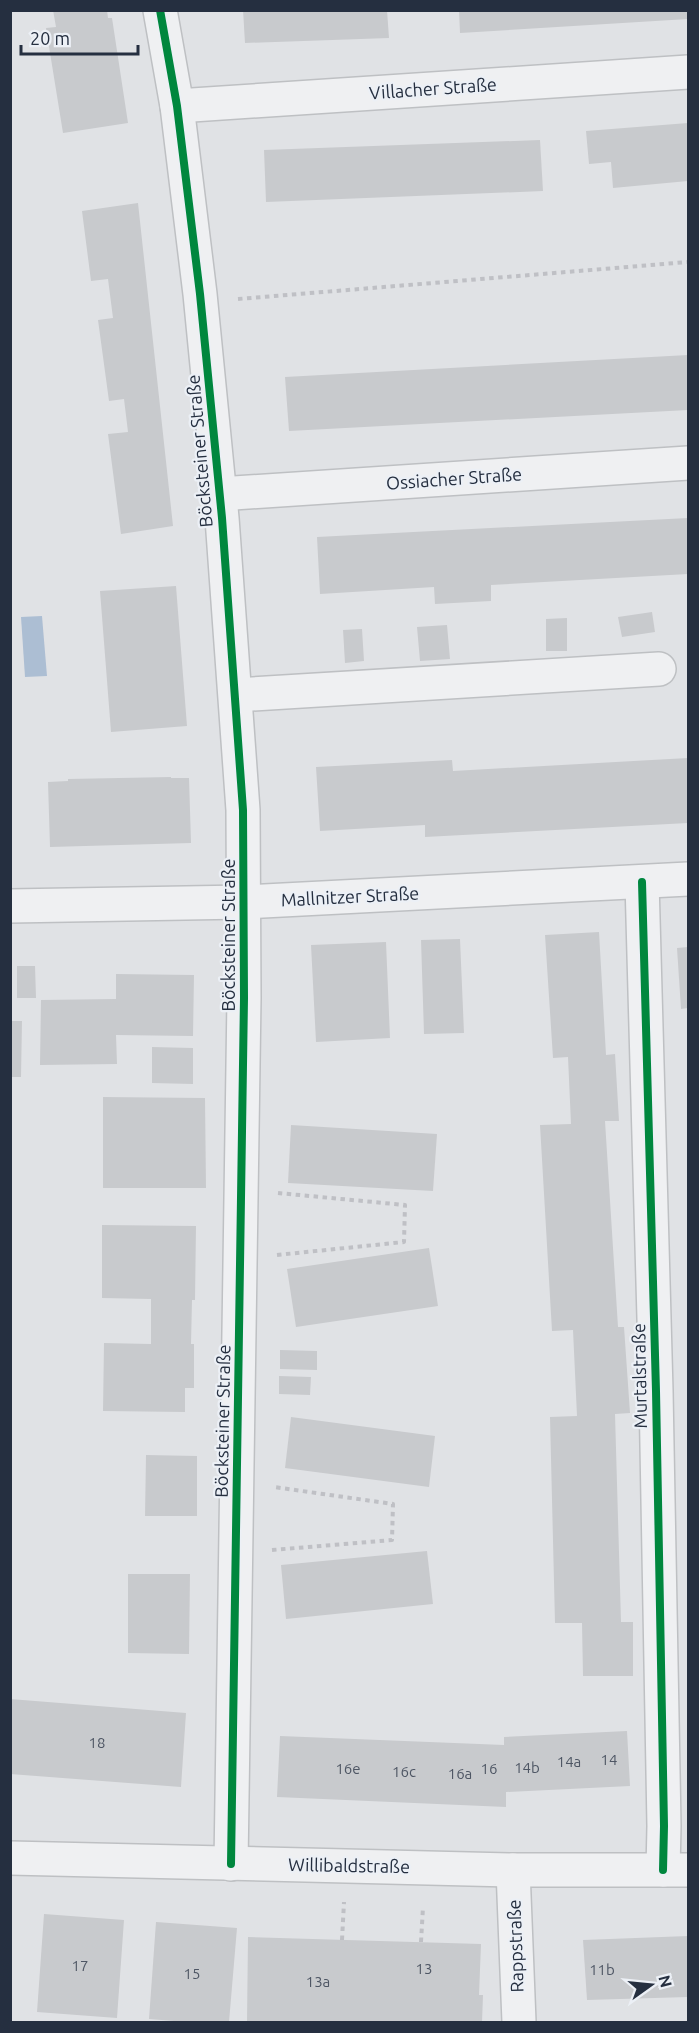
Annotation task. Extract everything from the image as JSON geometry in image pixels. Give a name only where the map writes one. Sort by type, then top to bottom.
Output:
[{"type":"street","name":"Böcksteiner Straße","points":[[160,10],[177,106],[201,302],[236,695],[243,810],[244,998],[231,1864]]},
{"type":"street","name":"Villacher Straße","points":[[177,106],[688,72]]},
{"type":"street","name":"Ossiacher Straße","points":[[219,494],[688,464]]},
{"type":"street","points":[[236,695],[659,669]]},
{"type":"street","name":"Mallnitzer Straße","points":[[10,906],[244,902],[688,879]]},
{"type":"street","name":"Murtalstraße","points":[[642,882],[656,1402],[664,1826],[676,1870]]},
{"type":"street","name":"Willibaldstraße","points":[[10,1858],[513,1870],[676,1870]]},
{"type":"street","name":"Rappstraße","points":[[513,1870],[519,2022]]},
{"type":"path","points":[[201,302],[688,262]]},
{"type":"path","points":[[267,1256],[404,1242],[405,1205],[268,1192]]},
{"type":"path","points":[[264,1551],[392,1540],[393,1504],[267,1486]]},
{"type":"path","points":[[342,1940],[344,1901]]},
{"type":"path","points":[[421,1942],[423,1907]]},
{"type":"water","points":[[42,616],[47,676],[25,677],[21,617]]},
{"type":"building","points":[[53,10],[107,10],[108,18],[112,18],[128,123],[63,133],[46,28],[56,27]]},
{"type":"building","points":[[243,10],[387,10],[389,38],[245,43]]},
{"type":"building","points":[[459,10],[688,10],[688,19],[460,33]]},
{"type":"building","points":[[688,123],[688,181],[613,188],[611,162],[589,164],[586,131]]},
{"type":"building","points":[[540,140],[543,191],[266,202],[264,150]]},
{"type":"building","points":[[138,203],[173,526],[121,534],[108,434],[128,432],[124,399],[109,401],[98,320],[113,318],[108,279],[91,281],[82,211]]},
{"type":"building","points":[[688,355],[688,410],[289,431],[285,377]]},
{"type":"building","points":[[688,518],[688,574],[491,585],[491,601],[435,604],[434,587],[320,594],[317,537]]},
{"type":"building","points":[[176,586],[187,726],[111,732],[100,591]]},
{"type":"building","points":[[652,612],[655,632],[622,637],[618,617]]},
{"type":"building","points":[[567,618],[567,651],[546,651],[546,619]]},
{"type":"building","points":[[447,625],[450,659],[420,661],[417,627]]},
{"type":"building","points":[[362,629],[364,661],[345,663],[343,630]]},
{"type":"building","points":[[688,758],[688,823],[425,837],[425,825],[320,831],[316,767],[452,760],[453,771]]},
{"type":"building","points":[[189,778],[191,843],[50,847],[48,782],[68,781],[68,779]]},
{"type":"building","points":[[599,932],[606,1055],[615,1054],[619,1121],[605,1121],[618,1327],[624,1327],[630,1413],[615,1414],[621,1622],[633,1622],[633,1676],[583,1676],[582,1623],[555,1623],[550,1417],[577,1416],[573,1330],[552,1331],[540,1125],[571,1124],[568,1057],[553,1058],[545,935]]},
{"type":"building","points":[[460,939],[464,1033],[424,1034],[421,940]]},
{"type":"building","points":[[386,942],[390,1038],[316,1042],[311,945]]},
{"type":"building","points":[[688,947],[688,1008],[681,1009],[677,948]]},
{"type":"building","points":[[17,966],[35,966],[36,998],[17,998]]},
{"type":"building","points":[[116,974],[194,975],[193,1036],[116,1035],[117,1064],[40,1065],[41,1000],[116,999]]},
{"type":"building","points":[[10,1021],[22,1021],[21,1077],[10,1077]]},
{"type":"building","points":[[152,1047],[193,1048],[193,1084],[152,1083]]},
{"type":"building","points":[[103,1097],[205,1098],[206,1188],[103,1188]]},
{"type":"building","points":[[291,1125],[437,1134],[433,1191],[288,1183]]},
{"type":"building","points":[[102,1225],[196,1226],[195,1300],[192,1300],[191,1344],[194,1344],[194,1388],[185,1388],[185,1412],[103,1411],[104,1343],[151,1344],[151,1299],[102,1298]]},
{"type":"building","points":[[429,1248],[438,1306],[296,1327],[287,1269]]},
{"type":"building","points":[[280,1350],[317,1351],[317,1370],[280,1369]]},
{"type":"building","points":[[279,1376],[311,1377],[310,1395],[279,1394]]},
{"type":"building","points":[[291,1417],[435,1436],[429,1487],[285,1468]]},
{"type":"building","points":[[146,1455],[197,1456],[197,1516],[145,1516]]},
{"type":"building","points":[[427,1551],[433,1604],[286,1619],[281,1565]]},
{"type":"building","points":[[128,1574],[190,1574],[189,1654],[128,1653]]},
{"type":"building","points":[[10,1699],[186,1713],[181,1787],[10,1774]]},
{"type":"building","points":[[627,1731],[630,1786],[506,1792],[506,1807],[277,1797],[280,1736],[504,1745],[504,1737]]},
{"type":"building","points":[[44,1914],[124,1920],[117,2018],[37,2012]]},
{"type":"building","points":[[156,1922],[237,1928],[229,2022],[149,2019]]},
{"type":"building","points":[[688,1936],[688,1997],[587,2000],[583,1940]]},
{"type":"building","points":[[248,1937],[481,1944],[479,1995],[483,1995],[482,2022],[247,2022]]},
{"type":"cycle path","points":[[160,10],[177,106],[200,294],[222,518],[243,810],[244,998],[231,1864]]},
{"type":"cycle path","points":[[642,882],[656,1391],[663,1870]]}]
